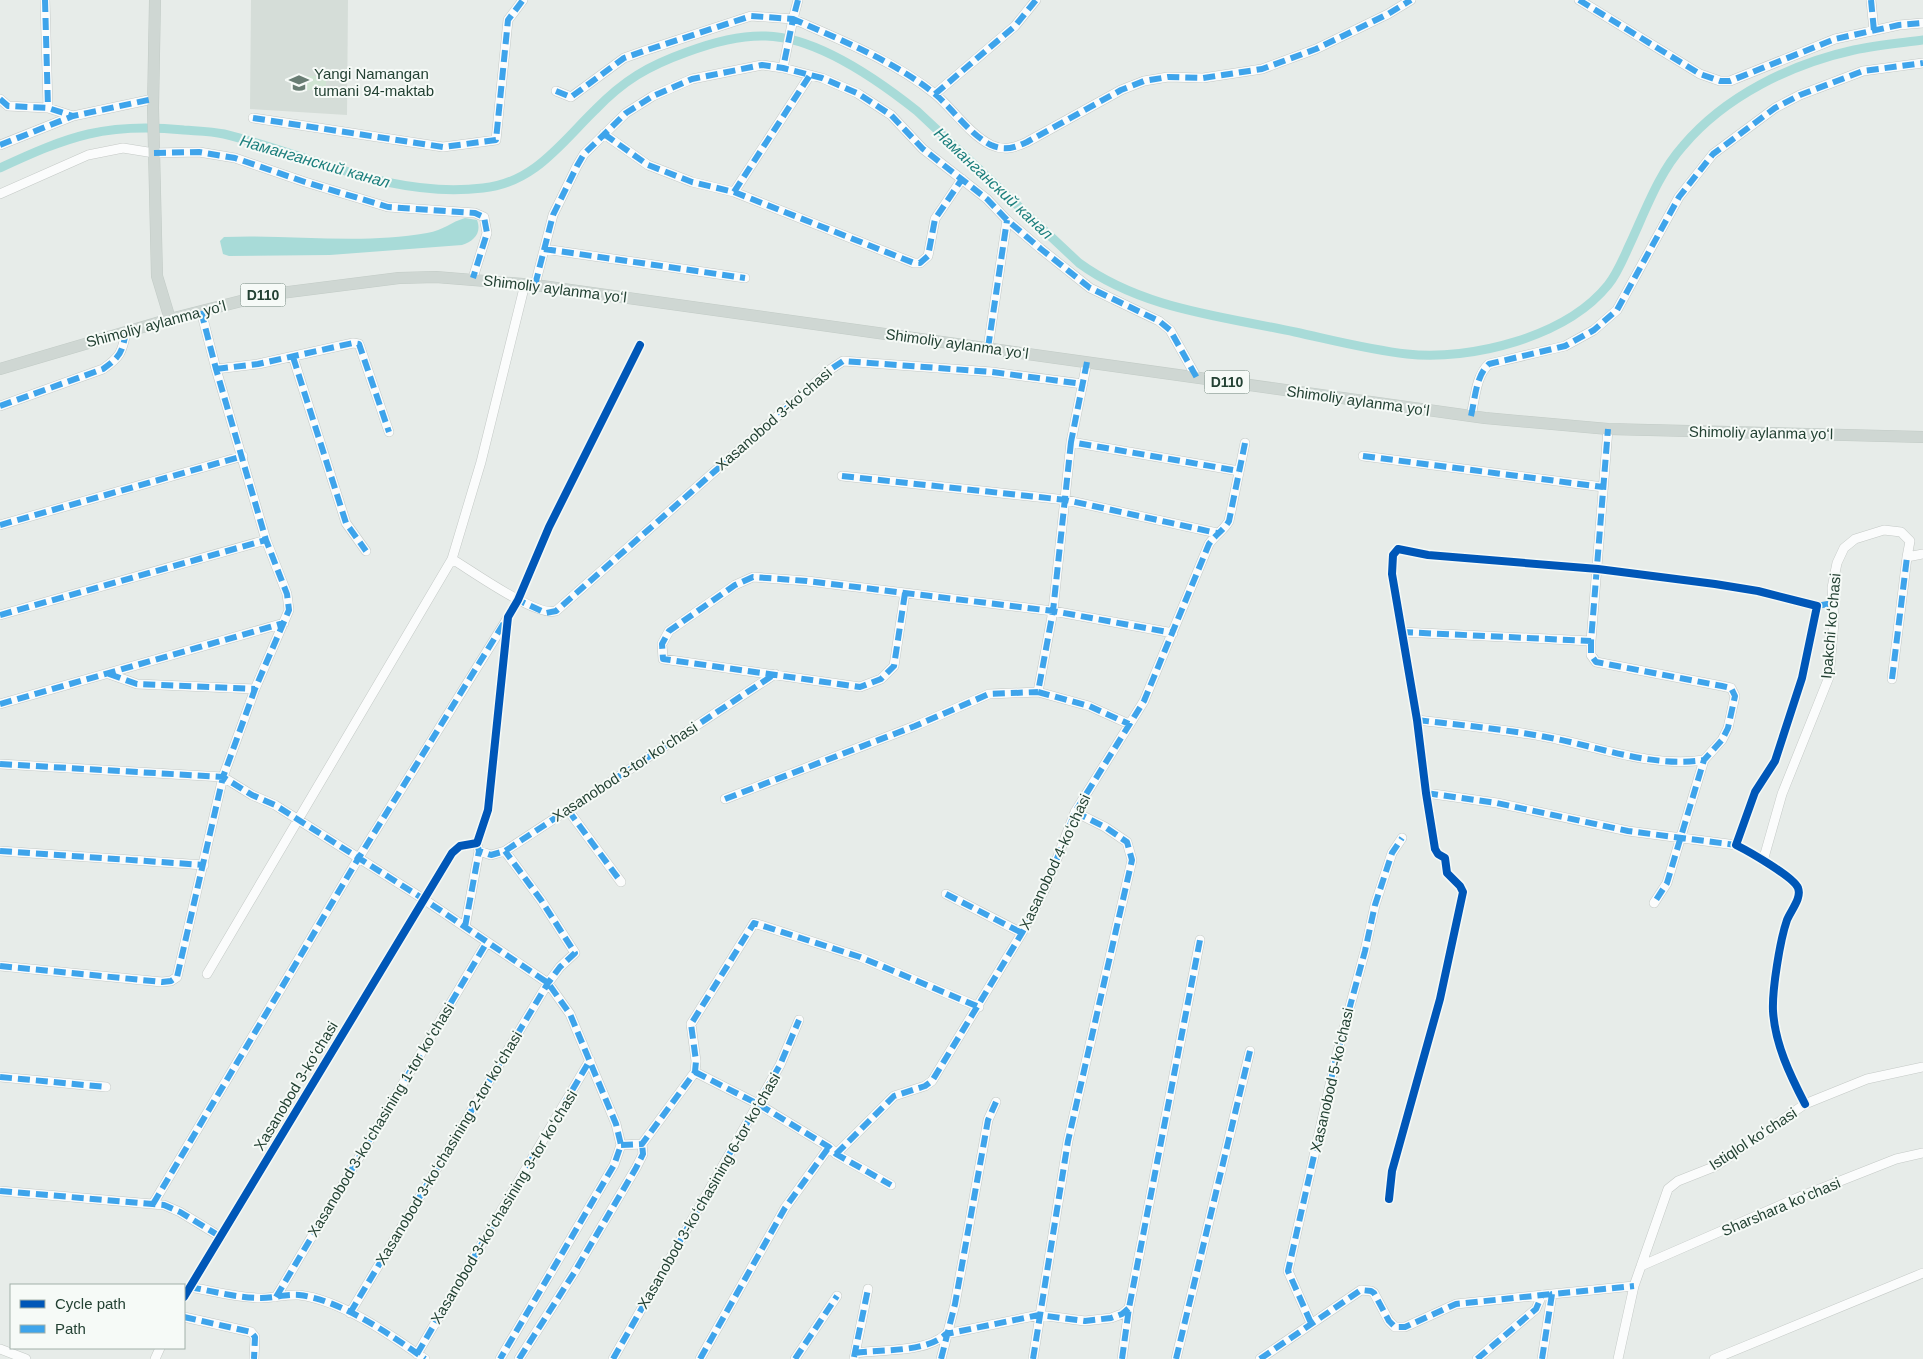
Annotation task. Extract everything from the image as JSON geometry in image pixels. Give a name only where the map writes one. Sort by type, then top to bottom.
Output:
[{"type":"main road","points":[[155,0],[153,104],[158,276],[170,319]]},
{"type":"main road","name":"Shimoliy aylanma yoʻl","points":[[0,369],[170,319],[266,295],[408,278],[473,278],[1471,416],[1608,429],[1923,437]]},
{"type":"street","points":[[46,0],[48,108]]},
{"type":"street","points":[[253,118],[443,147],[496,140],[508,20],[523,0]]},
{"type":"street","points":[[784,64],[798,0]]},
{"type":"street","points":[[934,94],[1015,26],[1036,0]]},
{"type":"street","points":[[556,91],[572,97],[624,58],[730,21],[751,16],[793,24],[853,45],[903,72],[934,94],[989,144],[1002,149],[1014,148],[1070,120],[1121,90],[1144,82],[1168,77],[1203,78],[1262,69],[1316,49],[1388,14],[1411,0]]},
{"type":"street","points":[[1579,0],[1700,74],[1720,81],[1730,81],[1835,39],[1923,23]]},
{"type":"street","points":[[1871,0],[1874,31]]},
{"type":"street","points":[[1471,416],[1479,380],[1483,369],[1489,364],[1565,346],[1594,330],[1617,310],[1679,197],[1713,154],[1775,108],[1800,95],[1863,71],[1923,62]]},
{"type":"street","points":[[207,974],[452,559],[530,285],[544,249],[553,216],[577,166],[584,154],[604,134],[626,114],[653,96],[692,79],[762,66],[784,64],[857,94],[891,115],[924,148],[987,199],[1007,220],[1090,288],[1159,321],[1170,330],[1198,378]]},
{"type":"street","points":[[734,192],[810,75]]},
{"type":"street","points":[[0,99],[8,106],[48,108],[73,116]]},
{"type":"street","points":[[0,145],[73,116],[153,104]]},
{"type":"street","points":[[604,134],[648,165],[692,182],[734,192],[907,261],[920,263],[928,256],[934,219],[962,179]]},
{"type":"street","points":[[0,194],[88,155],[106,150],[123,148],[199,152],[235,158],[305,182],[388,206],[475,213],[484,217],[487,233],[473,278]]},
{"type":"street","points":[[988,348],[1007,220]]},
{"type":"street","points":[[544,249],[745,278]]},
{"type":"street","points":[[0,966],[172,981],[177,977],[223,778],[255,689],[289,610],[289,604],[266,540],[216,370],[201,311]]},
{"type":"street","points":[[0,406],[103,370],[116,360],[122,352],[126,332]]},
{"type":"street","points":[[216,370],[359,344],[389,432]]},
{"type":"street","points":[[153,1204],[358,859],[518,600],[549,527],[640,345]]},
{"type":"street","points":[[293,357],[346,523],[366,551]]},
{"type":"street","name":"Xasanobod 3-koʻchasi","points":[[452,559],[518,600],[546,613],[556,611],[831,369],[843,361],[850,360],[992,372],[1083,384]]},
{"type":"street","points":[[1038,692],[1053,611],[1071,442],[1087,362]]},
{"type":"street","points":[[1608,429],[1591,655],[1596,662],[1731,688],[1735,696],[1728,728],[1722,740],[1704,760],[1667,883],[1654,904]]},
{"type":"street","points":[[1071,442],[1239,471]]},
{"type":"street","name":"Xasanobod 4-koʻchasi","points":[[836,1154],[894,1096],[925,1086],[932,1081],[979,1007],[1046,887],[1075,812],[1144,701],[1200,564],[1217,533],[1225,528],[1229,521],[1244,443]]},
{"type":"street","points":[[0,525],[242,456]]},
{"type":"street","points":[[1363,456],[1603,487]]},
{"type":"street","points":[[842,476],[1066,500],[1217,533]]},
{"type":"street","name":"Ipakchi koʻchasi","points":[[1763,861],[1782,794],[1829,677],[1834,622],[1832,588],[1837,563],[1844,548],[1855,538],[1884,530],[1901,532],[1910,541],[1907,557]]},
{"type":"street","points":[[0,615],[266,540]]},
{"type":"street","points":[[1389,1199],[1392,1171],[1440,999],[1463,892],[1460,886],[1450,878],[1445,858],[1438,854],[1436,849],[1426,793],[1417,720],[1392,574],[1393,555],[1398,549],[1428,555],[1598,569],[1758,591],[1817,606],[1833,603]]},
{"type":"street","points":[[1892,679],[1907,557],[1923,554]]},
{"type":"street","points":[[906,593],[894,666],[881,679],[860,687],[665,660],[662,655],[664,637],[669,631],[735,585],[753,577],[906,593],[1053,611],[1173,633]]},
{"type":"street","points":[[1736,845],[1755,792],[1775,760],[1802,678],[1817,606]]},
{"type":"street","points":[[464,927],[478,847],[488,810],[508,616]]},
{"type":"street","points":[[0,704],[284,623]]},
{"type":"street","points":[[1401,632],[1591,641]]},
{"type":"street","points":[[109,674],[137,684],[255,689]]},
{"type":"street","name":"Xasanobod 3-tor koʻchasi","points":[[505,851],[775,674]]},
{"type":"street","points":[[725,798],[906,729],[989,694],[1038,692],[1089,706],[1129,724]]},
{"type":"street","points":[[1417,720],[1546,737],[1649,760],[1687,762],[1704,760]]},
{"type":"street","points":[[0,764],[223,778],[252,795],[275,805],[425,900],[548,983],[570,1014],[616,1124],[621,1145],[614,1165],[500,1359]]},
{"type":"street","points":[[1426,793],[1497,803],[1628,831],[1736,845],[1754,854],[1795,882],[1799,890],[1799,896],[1787,920],[1773,1010],[1783,1060],[1805,1104]]},
{"type":"street","points":[[568,810],[621,882]]},
{"type":"street","points":[[1033,1359],[1039,1315],[1060,1202],[1068,1140],[1132,860],[1127,842],[1105,827],[1075,812]]},
{"type":"street","name":"Xasanobod 5-koʻchasi","points":[[1311,1324],[1288,1271],[1336,1058],[1365,951],[1375,905],[1392,853],[1402,838]]},
{"type":"street","points":[[478,847],[490,855],[505,851]]},
{"type":"street","name":"Xasanobod 3-koʻchasi","points":[[185,1295],[456,848],[478,847]]},
{"type":"street","points":[[0,851],[204,865]]},
{"type":"street","name":"Xasanobod 3-koʻchasining 2-tor koʻchasi","points":[[350,1313],[548,983],[575,951],[505,851]]},
{"type":"street","points":[[946,894],[1022,932]]},
{"type":"street","points":[[642,1144],[695,1072],[696,1061],[691,1024],[754,923],[860,957],[979,1007]]},
{"type":"street","points":[[1122,1359],[1128,1308],[1200,940]]},
{"type":"street","name":"Xasanobod 3-koʻchasining 1-tor koʻchasi","points":[[276,1297],[487,942]]},
{"type":"street","name":"Xasanobod 3-koʻchasining 6-tor koʻchasi","points":[[614,1359],[780,1065],[799,1020]]},
{"type":"street","points":[[1176,1359],[1250,1051]]},
{"type":"street","name":"Xasanobod 3-koʻchasining 3-tor koʻchasi","points":[[421,1356],[590,1060]]},
{"type":"street","name":"Istiqlol koʻchasi","points":[[1618,1359],[1634,1286],[1668,1189],[1678,1181],[1716,1166],[1805,1104],[1867,1079],[1923,1068]]},
{"type":"street","points":[[695,1072],[758,1104],[829,1147],[836,1154],[891,1185]]},
{"type":"street","points":[[0,1077],[106,1087]]},
{"type":"street","points":[[941,1359],[955,1304],[988,1120],[996,1102]]},
{"type":"street","points":[[621,1145],[642,1144]]},
{"type":"street","points":[[519,1359],[636,1168],[644,1150],[642,1144]]},
{"type":"street","points":[[700,1359],[785,1208],[829,1147]]},
{"type":"street","name":"Sharshara koʻchasi","points":[[1641,1266],[1797,1198],[1896,1159],[1923,1153]]},
{"type":"street","points":[[0,1191],[153,1204],[180,1212],[220,1237]]},
{"type":"street","points":[[1714,1359],[1923,1274]]},
{"type":"street","points":[[1260,1359],[1361,1290],[1372,1290],[1389,1321],[1396,1327],[1405,1327],[1456,1304],[1634,1286]]},
{"type":"street","points":[[189,1287],[245,1297],[290,1295],[308,1297],[350,1313],[421,1356]]},
{"type":"street","points":[[868,1289],[855,1356],[920,1346],[937,1341],[946,1334],[1039,1315],[1085,1320],[1111,1318],[1122,1314],[1128,1308]]},
{"type":"street","points":[[1542,1359],[1552,1294]]},
{"type":"street","points":[[1476,1359],[1536,1309],[1542,1295]]},
{"type":"street","points":[[795,1359],[837,1296]]},
{"type":"street","points":[[185,1317],[252,1332],[255,1341],[254,1359]]},
{"type":"street","points":[[0,1349],[26,1359]]},
{"type":"shaded area","name":"Yangi Namangan tumani 94-maktab","points":[[251,0],[348,0],[347,115],[250,109]]},
{"type":"green space","points":[[298,76],[326,76],[326,90],[299,90]]},
{"type":"water","points":[[465,218],[477,220],[478,233],[473,239],[462,245],[330,255],[229,256],[223,254],[220,241],[224,237],[249,236],[351,239],[402,236],[433,232]]},
{"type":"waterway","name":"Наманганский канал","points":[[0,168],[47,147],[89,134],[132,128],[157,128],[224,134],[383,181],[449,190],[483,188],[501,185],[532,170],[558,148],[616,90],[637,75],[660,63],[687,52],[726,40],[756,36],[786,38],[806,44],[846,62],[884,86],[917,111],[1079,263],[1103,279],[1129,291],[1183,309],[1365,347],[1407,354],[1432,355],[1488,349],[1516,342],[1543,332],[1568,319],[1590,303],[1614,276],[1653,194],[1674,157],[1700,128],[1739,97],[1783,73],[1830,56],[1871,47],[1923,40]]},
{"type":"marked path","points":[[45,0],[48,108]]},
{"type":"marked path","points":[[253,118],[443,147],[496,140],[508,20],[523,0]]},
{"type":"marked path","points":[[798,0],[793,19],[867,52],[902,71],[935,94],[968,128],[983,140],[996,147],[1005,148],[1027,142],[1121,90],[1144,81],[1168,77],[1203,78],[1262,69],[1316,49],[1388,14],[1411,0]]},
{"type":"marked path","points":[[935,94],[1015,26],[1036,0]]},
{"type":"marked path","points":[[1579,0],[1700,74],[1720,81],[1730,81],[1835,39],[1899,25],[1923,23]]},
{"type":"marked path","points":[[1871,0],[1874,31]]},
{"type":"marked path","points":[[556,91],[571,97],[624,58],[751,16],[793,19],[783,68]]},
{"type":"marked path","points":[[1471,416],[1481,374],[1489,364],[1565,346],[1594,330],[1617,310],[1679,197],[1713,154],[1775,108],[1800,95],[1863,71],[1923,63]]},
{"type":"marked path","points":[[535,285],[553,215],[577,166],[584,154],[626,113],[653,96],[692,79],[762,65],[783,68],[822,78],[857,93],[891,115],[923,149],[987,199],[1007,220],[1090,288],[1159,321],[1170,330],[1197,378]]},
{"type":"marked path","points":[[734,192],[810,75]]},
{"type":"marked path","points":[[0,99],[8,106],[48,108],[73,116]]},
{"type":"marked path","points":[[0,145],[73,116],[153,99]]},
{"type":"marked path","points":[[604,134],[648,165],[692,182],[734,192],[914,263],[920,263],[928,256],[935,219],[962,179]]},
{"type":"marked path","points":[[154,153],[199,152],[235,158],[305,182],[388,207],[475,213],[484,217],[487,233],[473,278]]},
{"type":"marked path","points":[[988,348],[1007,220]]},
{"type":"marked path","points":[[544,249],[745,278]]},
{"type":"marked path","points":[[0,966],[162,982],[171,981],[177,977],[223,777],[255,689],[289,610],[287,594],[266,540],[201,311]]},
{"type":"marked path","points":[[0,406],[103,369],[119,354],[126,332]]},
{"type":"marked path","points":[[216,369],[258,364],[353,343],[359,344],[389,432]]},
{"type":"marked path","points":[[293,357],[346,523],[366,551]]},
{"type":"marked path","points":[[520,596],[518,600],[546,613],[556,611],[831,369],[843,361],[992,372],[1083,384]]},
{"type":"marked path","points":[[1087,362],[1071,442],[1239,471]]},
{"type":"marked path","points":[[1401,632],[1591,641],[1608,429]]},
{"type":"marked path","points":[[1071,442],[1053,611],[1038,692],[1089,706],[1129,724]]},
{"type":"marked path","points":[[836,1154],[894,1096],[925,1086],[932,1081],[1022,933],[1046,887],[1075,812],[1144,701],[1209,544],[1229,521],[1245,443]]},
{"type":"marked path","points":[[0,525],[243,456]]},
{"type":"marked path","points":[[1363,456],[1603,487]]},
{"type":"marked path","points":[[842,476],[1066,500],[1217,533]]},
{"type":"marked path","points":[[0,615],[266,540]]},
{"type":"marked path","points":[[1892,679],[1907,557]]},
{"type":"marked path","points":[[905,593],[894,666],[881,679],[860,687],[663,659],[662,644],[669,631],[735,585],[753,577],[807,581],[1053,611],[1173,633]]},
{"type":"marked path","points":[[1817,606],[1833,603]]},
{"type":"marked path","points":[[0,704],[284,623]]},
{"type":"marked path","points":[[153,1204],[358,859],[504,623]]},
{"type":"marked path","points":[[1591,641],[1591,655],[1596,662],[1731,688],[1735,696],[1728,728],[1722,740],[1704,760],[1667,883],[1654,903]]},
{"type":"marked path","points":[[109,674],[137,684],[255,689]]},
{"type":"marked path","points":[[477,843],[479,851],[491,855],[505,851],[775,674]]},
{"type":"marked path","points":[[725,799],[915,726],[989,694],[1038,692]]},
{"type":"marked path","points":[[1417,720],[1530,734],[1644,759],[1684,762],[1704,760]]},
{"type":"marked path","points":[[0,764],[223,777],[252,795],[275,805],[425,900],[548,983],[570,1014],[616,1124],[621,1145],[614,1165],[500,1359]]},
{"type":"marked path","points":[[1426,793],[1497,803],[1628,831],[1736,845]]},
{"type":"marked path","points":[[568,810],[621,882]]},
{"type":"marked path","points":[[1033,1359],[1068,1141],[1132,860],[1127,842],[1105,827],[1075,812]]},
{"type":"marked path","points":[[1311,1323],[1288,1271],[1336,1058],[1365,951],[1375,905],[1392,853],[1402,838]]},
{"type":"marked path","points":[[0,851],[204,865]]},
{"type":"marked path","points":[[465,927],[479,851]]},
{"type":"marked path","points":[[350,1313],[548,983],[560,967],[575,953],[541,900],[505,851]]},
{"type":"marked path","points":[[946,894],[1022,933]]},
{"type":"marked path","points":[[621,1145],[642,1144],[695,1072],[696,1061],[691,1024],[754,923],[860,957],[979,1007]]},
{"type":"marked path","points":[[1122,1359],[1129,1308],[1200,940]]},
{"type":"marked path","points":[[276,1297],[487,942]]},
{"type":"marked path","points":[[613,1359],[780,1065],[799,1020]]},
{"type":"marked path","points":[[1176,1359],[1250,1051]]},
{"type":"marked path","points":[[417,1354],[590,1060]]},
{"type":"marked path","points":[[695,1072],[758,1104],[829,1147],[836,1154],[891,1185]]},
{"type":"marked path","points":[[0,1077],[106,1087]]},
{"type":"marked path","points":[[941,1359],[955,1304],[988,1120],[996,1102]]},
{"type":"marked path","points":[[519,1359],[574,1273],[636,1168],[643,1154],[642,1144]]},
{"type":"marked path","points":[[700,1359],[785,1208],[829,1147]]},
{"type":"marked path","points":[[0,1191],[164,1205],[180,1212],[221,1237]]},
{"type":"marked path","points":[[1542,1359],[1552,1294],[1634,1286]]},
{"type":"marked path","points":[[189,1287],[252,1298],[294,1295],[315,1298],[365,1320],[425,1359]]},
{"type":"marked path","points":[[854,1357],[868,1289]]},
{"type":"marked path","points":[[1260,1359],[1361,1290],[1374,1293],[1389,1321],[1395,1327],[1405,1327],[1456,1304],[1552,1294]]},
{"type":"marked path","points":[[1477,1359],[1536,1309],[1542,1295]]},
{"type":"marked path","points":[[795,1359],[837,1296]]},
{"type":"marked path","points":[[855,1353],[915,1347],[937,1340],[946,1334],[1039,1315],[1085,1321],[1111,1318],[1122,1314],[1129,1308]]},
{"type":"marked path","points":[[185,1317],[251,1332],[255,1337],[254,1359]]},
{"type":"cycle path","points":[[185,1295],[452,853],[460,846],[477,843],[488,810],[508,617],[518,600],[549,527],[640,345]]},
{"type":"cycle path","points":[[1389,1199],[1392,1171],[1440,999],[1463,892],[1460,886],[1447,873],[1445,858],[1438,854],[1435,849],[1417,720],[1392,574],[1393,555],[1398,549],[1428,555],[1598,569],[1715,584],[1758,591],[1817,606],[1802,678],[1775,761],[1755,792],[1736,845],[1780,871],[1795,883],[1798,888],[1799,896],[1787,920],[1779,952],[1773,1011],[1780,1047],[1805,1104]]},
{"type":"place","name":"Yangi Namangan tumani 94-maktab","points":[[299,83]]}]
